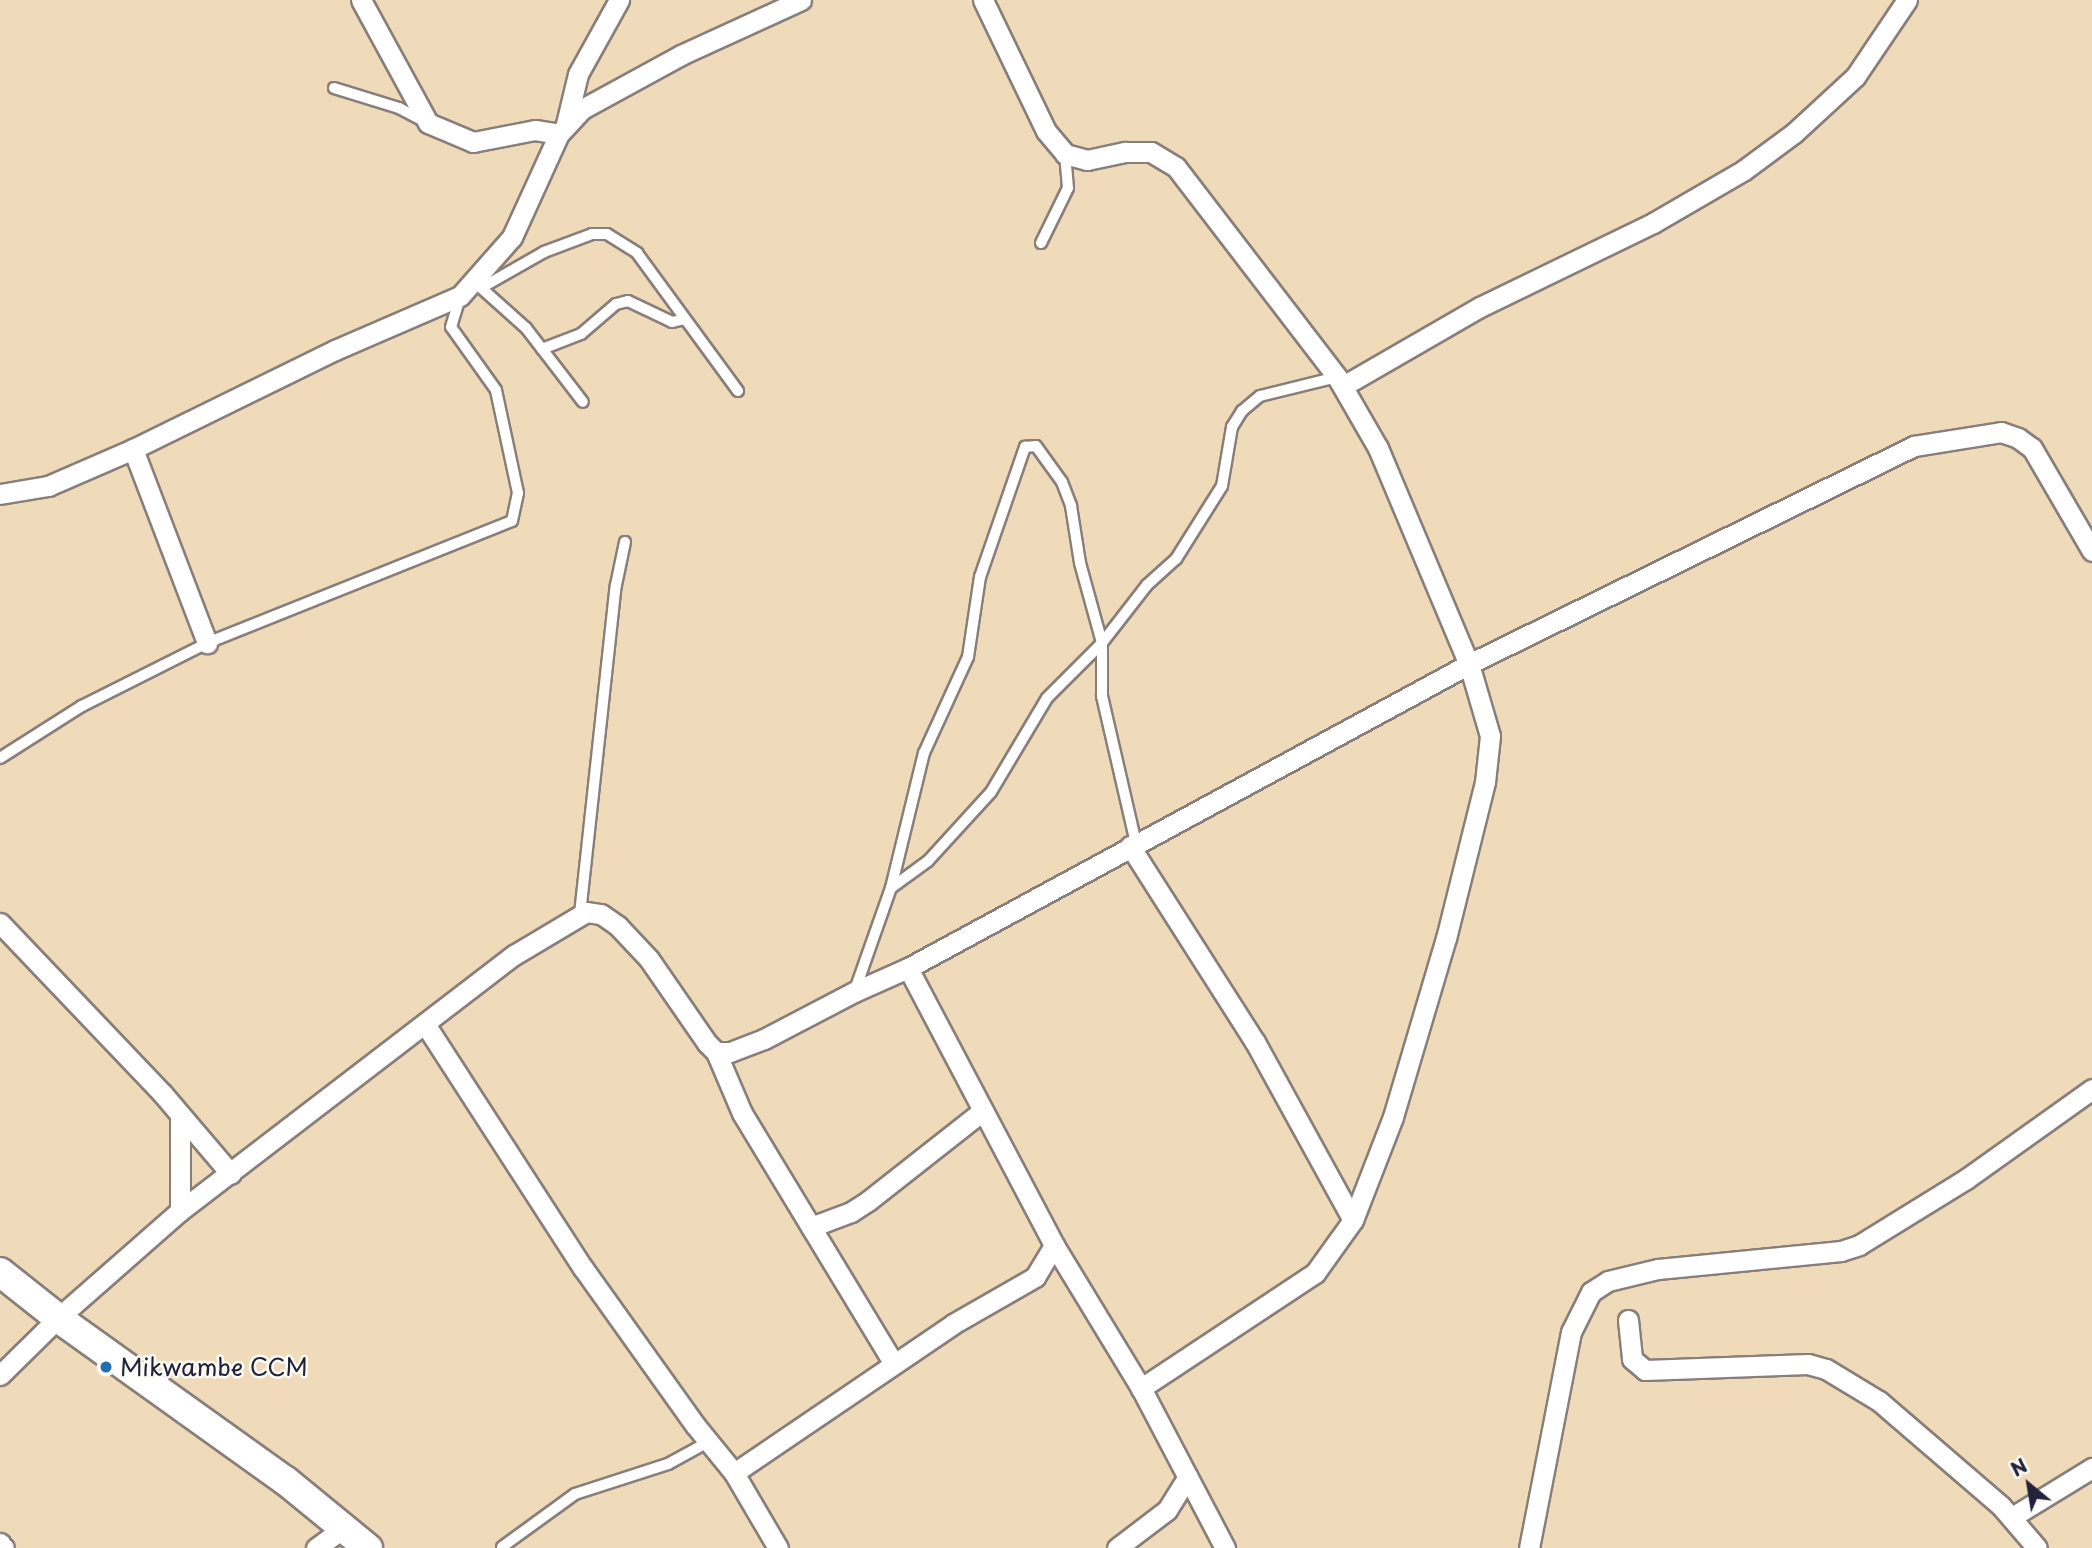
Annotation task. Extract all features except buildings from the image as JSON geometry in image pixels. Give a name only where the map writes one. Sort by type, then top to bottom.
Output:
[{"type":"main road","points":[[0,1272],[58,1318],[345,1527],[368,1548]]},
{"type":"street","points":[[361,0],[428,123],[473,142],[535,130],[563,129],[582,110],[681,55],[801,0]]},
{"type":"street","points":[[0,494],[48,486],[132,449],[335,350],[460,296],[477,284],[512,237],[563,129],[578,74],[619,0]]},
{"type":"street","points":[[983,0],[1046,131],[1065,154],[1087,160],[1125,152],[1151,152],[1176,167],[1340,382],[1378,448],[1469,664],[1490,736],[1485,782],[1446,938],[1393,1117],[1353,1220],[1315,1273],[1141,1388]]},
{"type":"street","points":[[1340,382],[1480,307],[1653,223],[1744,170],[1794,133],[1855,77],[1907,0]]},
{"type":"street","points":[[716,1052],[730,1052],[764,1039],[854,992],[908,968],[1133,844],[1378,716],[1469,664],[1883,458],[1914,446],[2001,432],[2032,448],[2092,551]]},
{"type":"street","points":[[132,449],[207,643]]},
{"type":"street","points":[[1133,844],[1255,1042],[1353,1220]]},
{"type":"street","points":[[0,1375],[58,1318],[180,1211],[514,955],[586,912],[601,914],[618,926],[649,960],[716,1052],[741,1113],[894,1364]]},
{"type":"street","points":[[0,923],[180,1115],[231,1174]]},
{"type":"street","points":[[908,968],[981,1112],[1075,1282],[1141,1388],[1225,1548]]},
{"type":"street","points":[[425,1024],[583,1268],[708,1442],[734,1473],[778,1548]]},
{"type":"street","points":[[1529,1548],[1571,1332],[1591,1292],[1608,1281],[1658,1269],[1841,1251],[1859,1245],[1966,1179],[2092,1090]]},
{"type":"street","points":[[811,1227],[851,1212],[868,1202],[981,1112]]},
{"type":"street","points":[[180,1115],[180,1211]]},
{"type":"street","points":[[734,1473],[953,1324],[1035,1277],[1054,1245]]},
{"type":"street","points":[[1035,1277],[1075,1282]]},
{"type":"street","points":[[1628,1320],[1632,1359],[1645,1370],[1808,1364],[1826,1369],[1879,1401],[2012,1517],[2037,1548]]},
{"type":"street","points":[[2012,1517],[2092,1468]]},
{"type":"street","points":[[1117,1548],[1167,1510],[1188,1478]]},
{"type":"street","points":[[316,1548],[345,1527]]},
{"type":"street","points":[[0,1543],[4,1548]]},
{"type":"lane","points":[[334,88],[399,108],[428,123]]},
{"type":"lane","points":[[1041,243],[1068,188],[1065,154]]},
{"type":"lane","points":[[583,401],[526,328],[477,284],[544,252],[592,234],[607,234],[637,253],[738,391]]},
{"type":"lane","points":[[0,758],[82,706],[207,643],[512,521],[518,494],[496,390],[451,327],[460,296]]},
{"type":"lane","points":[[542,349],[581,334],[616,304],[628,301],[672,322],[685,318]]},
{"type":"lane","points":[[891,888],[928,860],[991,792],[1047,698],[1102,643],[1147,585],[1177,559],[1222,486],[1232,427],[1242,411],[1260,396],[1340,382]]},
{"type":"lane","points":[[854,992],[891,888],[925,753],[968,657],[980,578],[1026,447],[1036,446],[1062,482],[1071,506],[1080,563],[1102,643],[1102,696],[1133,844]]},
{"type":"lane","points":[[580,915],[617,585],[625,542]]},
{"type":"lane","points":[[502,1547],[575,1494],[667,1464],[708,1442]]},
{"type":"place","name":"Mikwambe CCM","points":[[106,1367]]}]
